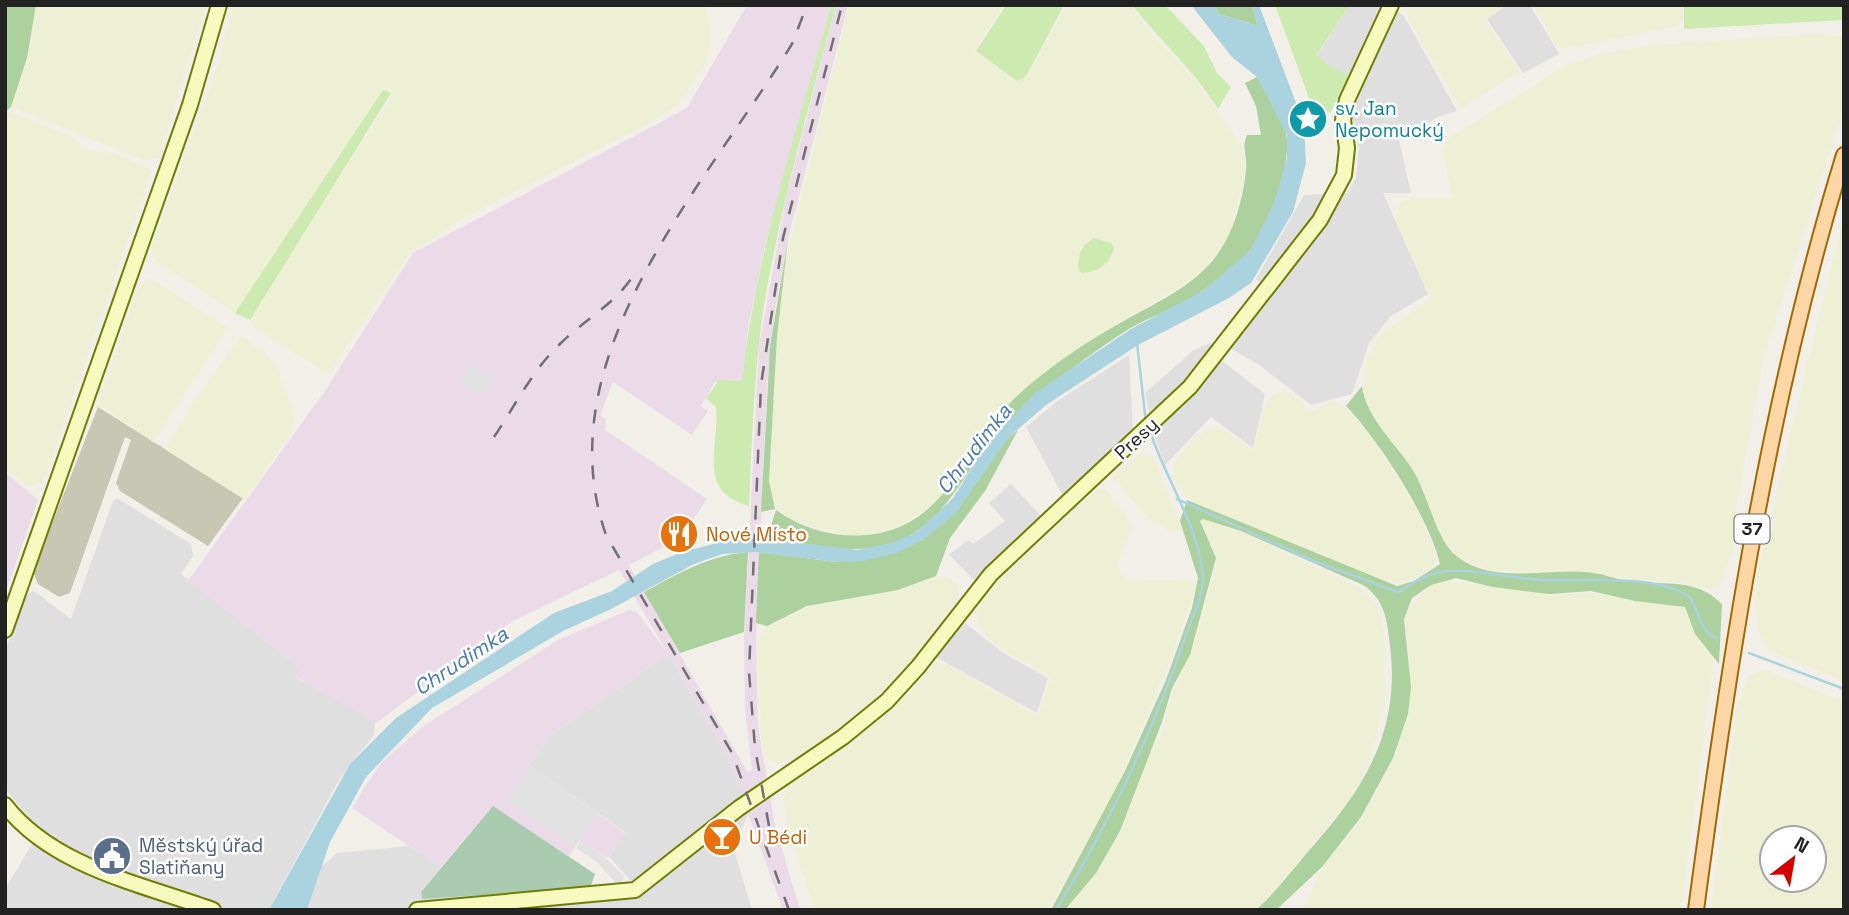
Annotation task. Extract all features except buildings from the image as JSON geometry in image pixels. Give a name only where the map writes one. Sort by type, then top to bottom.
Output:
[{"type":"main road","name":"37","points":[[1696,910],[1737,613],[1757,506],[1794,335],[1844,155]]},
{"type":"street","points":[[5,630],[190,105],[219,5]]},
{"type":"street","name":"Presy","points":[[417,910],[632,891],[887,701],[918,667],[991,574],[1190,387],[1331,204],[1347,162],[1343,120],[1347,100],[1391,5]]},
{"type":"street","points":[[7,808],[34,834],[68,856],[212,910]]},
{"type":"shaded area","points":[[36,5],[206,5],[158,159],[143,160],[11,107],[27,58]]},
{"type":"shaded area","points":[[234,5],[705,5],[711,38],[706,63],[678,105],[642,127],[466,217],[410,254],[329,372],[321,370],[255,328],[250,320],[273,278],[392,96],[388,91],[383,90],[235,313],[157,262],[152,254],[151,248],[215,74]]},
{"type":"shaded area","points":[[747,5],[831,5],[765,246],[749,322],[742,382],[715,382],[701,406],[708,411],[692,435],[613,382],[600,415],[606,419],[605,430],[707,499],[681,538],[629,565],[748,773],[752,770],[745,708],[744,639],[759,346],[786,198],[836,5],[848,5],[788,239],[775,310],[767,385],[756,640],[758,726],[775,825],[800,910],[783,910],[727,756],[668,654],[549,737],[529,765],[625,833],[608,858],[580,840],[569,856],[493,806],[441,867],[352,808],[381,763],[422,727],[558,640],[629,610],[637,612],[666,651],[619,570],[513,621],[376,723],[294,676],[300,668],[188,581],[325,391],[413,253],[687,108]]},
{"type":"shaded area","points":[[849,5],[1004,5],[974,51],[1018,82],[1029,71],[1067,5],[1130,5],[1157,40],[1194,77],[1242,147],[1246,169],[1230,234],[1215,258],[1198,276],[1119,323],[974,446],[950,486],[930,508],[896,528],[854,538],[790,520],[772,502],[769,481],[777,337],[786,260]],"holes":[[[1095,238],[1103,238],[1112,255],[1102,267],[1083,273],[1079,271],[1085,243]]]},
{"type":"shaded area","points":[[1350,5],[1398,5],[1395,10],[1404,16],[1457,111],[1437,117],[1426,125],[1397,131],[1411,193],[1383,193],[1428,294],[1391,316],[1369,343],[1352,394],[1311,405],[1259,365],[1230,348],[1273,292],[1256,279],[1304,195],[1348,193],[1356,178],[1359,148],[1352,117],[1358,86],[1349,76],[1328,65],[1317,55]]},
{"type":"shaded area","points":[[1410,5],[1504,5],[1486,20],[1519,72],[1464,107],[1459,106],[1407,16]]},
{"type":"shaded area","points":[[1506,5],[1530,5],[1559,54],[1523,73],[1487,19]]},
{"type":"shaded area","points":[[1533,5],[1683,5],[1683,19],[1678,26],[1562,49],[1555,44]]},
{"type":"shaded area","points":[[1815,34],[1844,36],[1844,108],[1764,357],[1735,515],[1733,549],[1721,584],[1711,590],[1674,581],[1636,582],[1587,571],[1496,572],[1461,560],[1449,548],[1363,397],[1366,360],[1380,335],[1430,298],[1396,221],[1398,203],[1412,198],[1453,199],[1442,152],[1447,139],[1563,67],[1598,54],[1652,45]]},
{"type":"shaded area","points":[[7,111],[75,138],[85,150],[113,153],[152,170],[46,475],[41,483],[30,487],[5,470]]},
{"type":"shaded area","points":[[1844,214],[1844,681],[1770,651],[1759,634],[1755,607],[1757,575],[1765,545],[1775,524],[1773,511],[1779,482]]},
{"type":"shaded area","points":[[146,278],[162,285],[228,328],[153,442],[98,404],[138,288]]},
{"type":"shaded area","points":[[241,336],[264,352],[277,367],[295,418],[291,433],[245,500],[166,450],[191,405]]},
{"type":"shaded area","points":[[1210,343],[1221,360],[1265,394],[1253,448],[1211,417],[1165,465],[1154,434],[1145,393],[1194,350]]},
{"type":"shaded area","points":[[1129,355],[1133,433],[1063,496],[1026,427],[1059,400]]},
{"type":"shaded area","points":[[471,364],[493,379],[482,396],[460,382]]},
{"type":"shaded area","points":[[1288,392],[1299,399],[1310,413],[1330,402],[1338,402],[1369,432],[1424,522],[1436,556],[1433,568],[1404,582],[1384,581],[1199,505],[1181,492],[1173,476],[1174,464],[1195,436],[1213,428],[1226,431],[1254,450],[1266,402],[1276,393]]},
{"type":"shaded area","points":[[98,407],[243,498],[208,546],[120,491],[116,483],[131,440],[125,437],[70,593],[59,597],[38,584],[33,572]]},
{"type":"shaded area","points":[[1141,453],[1154,458],[1182,530],[1170,531],[1150,520],[1112,476]]},
{"type":"shaded area","points":[[5,472],[38,500],[5,594]]},
{"type":"shaded area","points":[[1011,484],[1042,517],[976,582],[949,555],[968,540],[973,544],[1005,521],[989,503]]},
{"type":"shaded area","points":[[1097,488],[1106,490],[1133,525],[1117,566],[1126,581],[1190,579],[1194,583],[1194,592],[1172,655],[1117,786],[1048,910],[814,910],[788,827],[783,798],[788,787],[897,704],[936,663],[946,664],[1038,716],[1051,677],[1006,652],[986,637],[978,625],[976,612],[982,598],[1002,576]]},
{"type":"shaded area","points":[[117,498],[191,544],[193,556],[181,574],[300,668],[295,677],[375,720],[374,736],[335,787],[269,910],[5,910],[5,889],[40,831],[5,789],[5,650],[27,595],[34,591],[71,619],[113,501]]},
{"type":"shaded area","points":[[1203,519],[1241,531],[1359,588],[1377,603],[1384,631],[1385,700],[1368,766],[1353,794],[1289,874],[1256,910],[1066,910],[1096,873],[1120,831],[1145,762],[1164,729],[1173,691],[1193,649],[1216,566],[1216,558],[1199,521]]},
{"type":"shaded area","points":[[946,576],[959,585],[958,600],[896,682],[830,737],[799,757],[777,764],[765,757],[761,732],[758,659],[760,637],[767,626],[812,605],[898,590],[930,577]]},
{"type":"shaded area","points":[[1446,580],[1549,594],[1591,593],[1684,607],[1694,633],[1711,652],[1713,664],[1681,910],[1303,910],[1322,867],[1355,828],[1376,792],[1393,757],[1408,714],[1411,687],[1405,619],[1408,608],[1431,585]]},
{"type":"shaded area","points":[[965,623],[1005,654],[1048,678],[1037,713],[936,657],[959,625]]},
{"type":"shaded area","points":[[668,654],[727,756],[749,811],[734,850],[752,910],[307,910],[320,868],[337,853],[409,846],[441,867],[421,892],[422,899],[590,888],[631,881],[609,857],[625,832],[529,765],[549,737]]},
{"type":"shaded area","points":[[1766,670],[1844,702],[1844,910],[1711,910],[1737,708],[1749,675]]},
{"type":"shaded area","points":[[531,767],[597,813],[574,847],[508,802]]},
{"type":"shaded area","points":[[581,840],[603,855],[625,877],[618,886],[598,863],[576,848]]},
{"type":"shaded area","points":[[142,859],[182,874],[177,887],[137,873]]},
{"type":"green space","points":[[5,5],[36,5],[27,58],[11,107],[5,112]]},
{"type":"green space","points":[[831,5],[836,5],[787,191],[764,305],[752,430],[749,506],[732,499],[722,490],[716,479],[716,407],[706,398],[719,380],[742,381],[748,333],[767,238]]},
{"type":"green space","points":[[1006,5],[1064,5],[1029,71],[1024,78],[1017,81],[976,51]]},
{"type":"green space","points":[[1132,5],[1165,5],[1204,46],[1217,73],[1231,87],[1218,109],[1198,81]]},
{"type":"green space","points":[[1213,5],[1252,5],[1258,26],[1219,14]]},
{"type":"green space","points":[[1275,5],[1350,5],[1317,54],[1328,65],[1349,76],[1330,113],[1316,108],[1310,101]]},
{"type":"green space","points":[[1684,5],[1844,5],[1844,20],[1684,29]]},
{"type":"green space","points":[[1257,77],[1286,133],[1286,161],[1264,228],[1249,252],[1239,262],[1195,296],[1114,339],[1029,403],[999,431],[946,503],[914,533],[893,543],[862,549],[830,548],[767,539],[776,510],[789,519],[819,531],[851,535],[882,533],[917,517],[949,487],[988,430],[1017,396],[1081,347],[1171,295],[1205,269],[1221,250],[1240,205],[1245,182],[1247,135],[1261,135],[1256,106],[1245,83]]},
{"type":"green space","points":[[383,90],[391,93],[250,320],[235,313]]},
{"type":"green space","points":[[1094,238],[1111,243],[1114,248],[1112,254],[1103,266],[1082,273],[1079,271],[1079,256],[1086,244]]},
{"type":"green space","points":[[788,239],[777,337],[769,481],[775,509],[761,512],[770,347]]},
{"type":"green space","points":[[1362,386],[1369,409],[1414,472],[1437,526],[1453,553],[1467,563],[1500,572],[1587,572],[1633,582],[1680,584],[1702,590],[1722,604],[1719,664],[1695,634],[1685,607],[1635,601],[1591,591],[1549,594],[1493,587],[1456,578],[1431,585],[1412,598],[1404,619],[1411,687],[1408,714],[1393,758],[1361,817],[1322,867],[1276,910],[1256,910],[1345,807],[1374,759],[1390,706],[1392,677],[1389,636],[1380,604],[1363,585],[1241,531],[1203,519],[1200,521],[1216,558],[1190,655],[1172,688],[1162,722],[1120,831],[1096,873],[1065,910],[1051,910],[1125,771],[1166,680],[1192,608],[1198,578],[1180,521],[1187,500],[1397,586],[1414,581],[1440,564],[1426,525],[1401,480],[1373,438],[1346,406]]},
{"type":"green space","points":[[1018,430],[985,491],[950,538],[936,576],[898,590],[807,606],[767,626],[756,623],[759,552],[837,562],[923,540],[1009,437]]},
{"type":"green space","points":[[748,552],[744,632],[680,653],[644,592],[707,561]]},
{"type":"green space","points":[[493,806],[595,874],[590,888],[422,899],[421,892]]},
{"type":"water","points":[[1191,5],[1213,5],[1219,14],[1258,26],[1252,5],[1259,5],[1304,124],[1306,163],[1293,212],[1251,283],[1229,298],[1138,345],[1046,405],[1009,437],[956,513],[923,540],[897,553],[863,561],[837,562],[755,552],[723,554],[694,564],[611,609],[563,631],[432,708],[366,777],[330,842],[307,910],[269,910],[350,764],[396,718],[554,613],[612,591],[653,564],[682,552],[721,542],[759,538],[858,550],[892,543],[918,531],[953,498],[986,445],[1035,393],[1131,329],[1203,291],[1250,251],[1274,203],[1287,158],[1287,135],[1257,77],[1232,57]]},
{"type":"waterway","points":[[1137,343],[1146,423]]},
{"type":"waterway","points":[[1056,910],[1095,843],[1146,740],[1202,591],[1201,559],[1196,541],[1152,437]]},
{"type":"waterway","points":[[1177,499],[1316,562],[1398,592],[1430,575],[1452,571],[1543,580],[1618,580],[1657,584],[1690,597],[1705,630],[1716,638]]},
{"type":"waterway","points":[[1749,653],[1844,689]]},
{"type":"railway","points":[[789,910],[732,753],[606,535],[593,469],[597,403],[615,339],[643,276],[679,215],[792,44],[807,5]]},
{"type":"railway","points":[[769,826],[755,748],[749,672],[761,385],[783,238],[842,5]]},
{"type":"railway","points":[[494,437],[551,353],[608,304],[633,276]]},
{"type":"place","name":"sv. Jan Nepomucký","points":[[1308,119]]},
{"type":"place","name":"Nové Místo","points":[[679,534]]},
{"type":"place","name":"U Bédi","points":[[722,837]]},
{"type":"place","name":"Městský úřad Slatiňany","points":[[112,856]]},
{"type":"water label","name":"Chrudimka","points":[[974,449]]},
{"type":"water label","name":"Chrudimka","points":[[461,661]]}]
